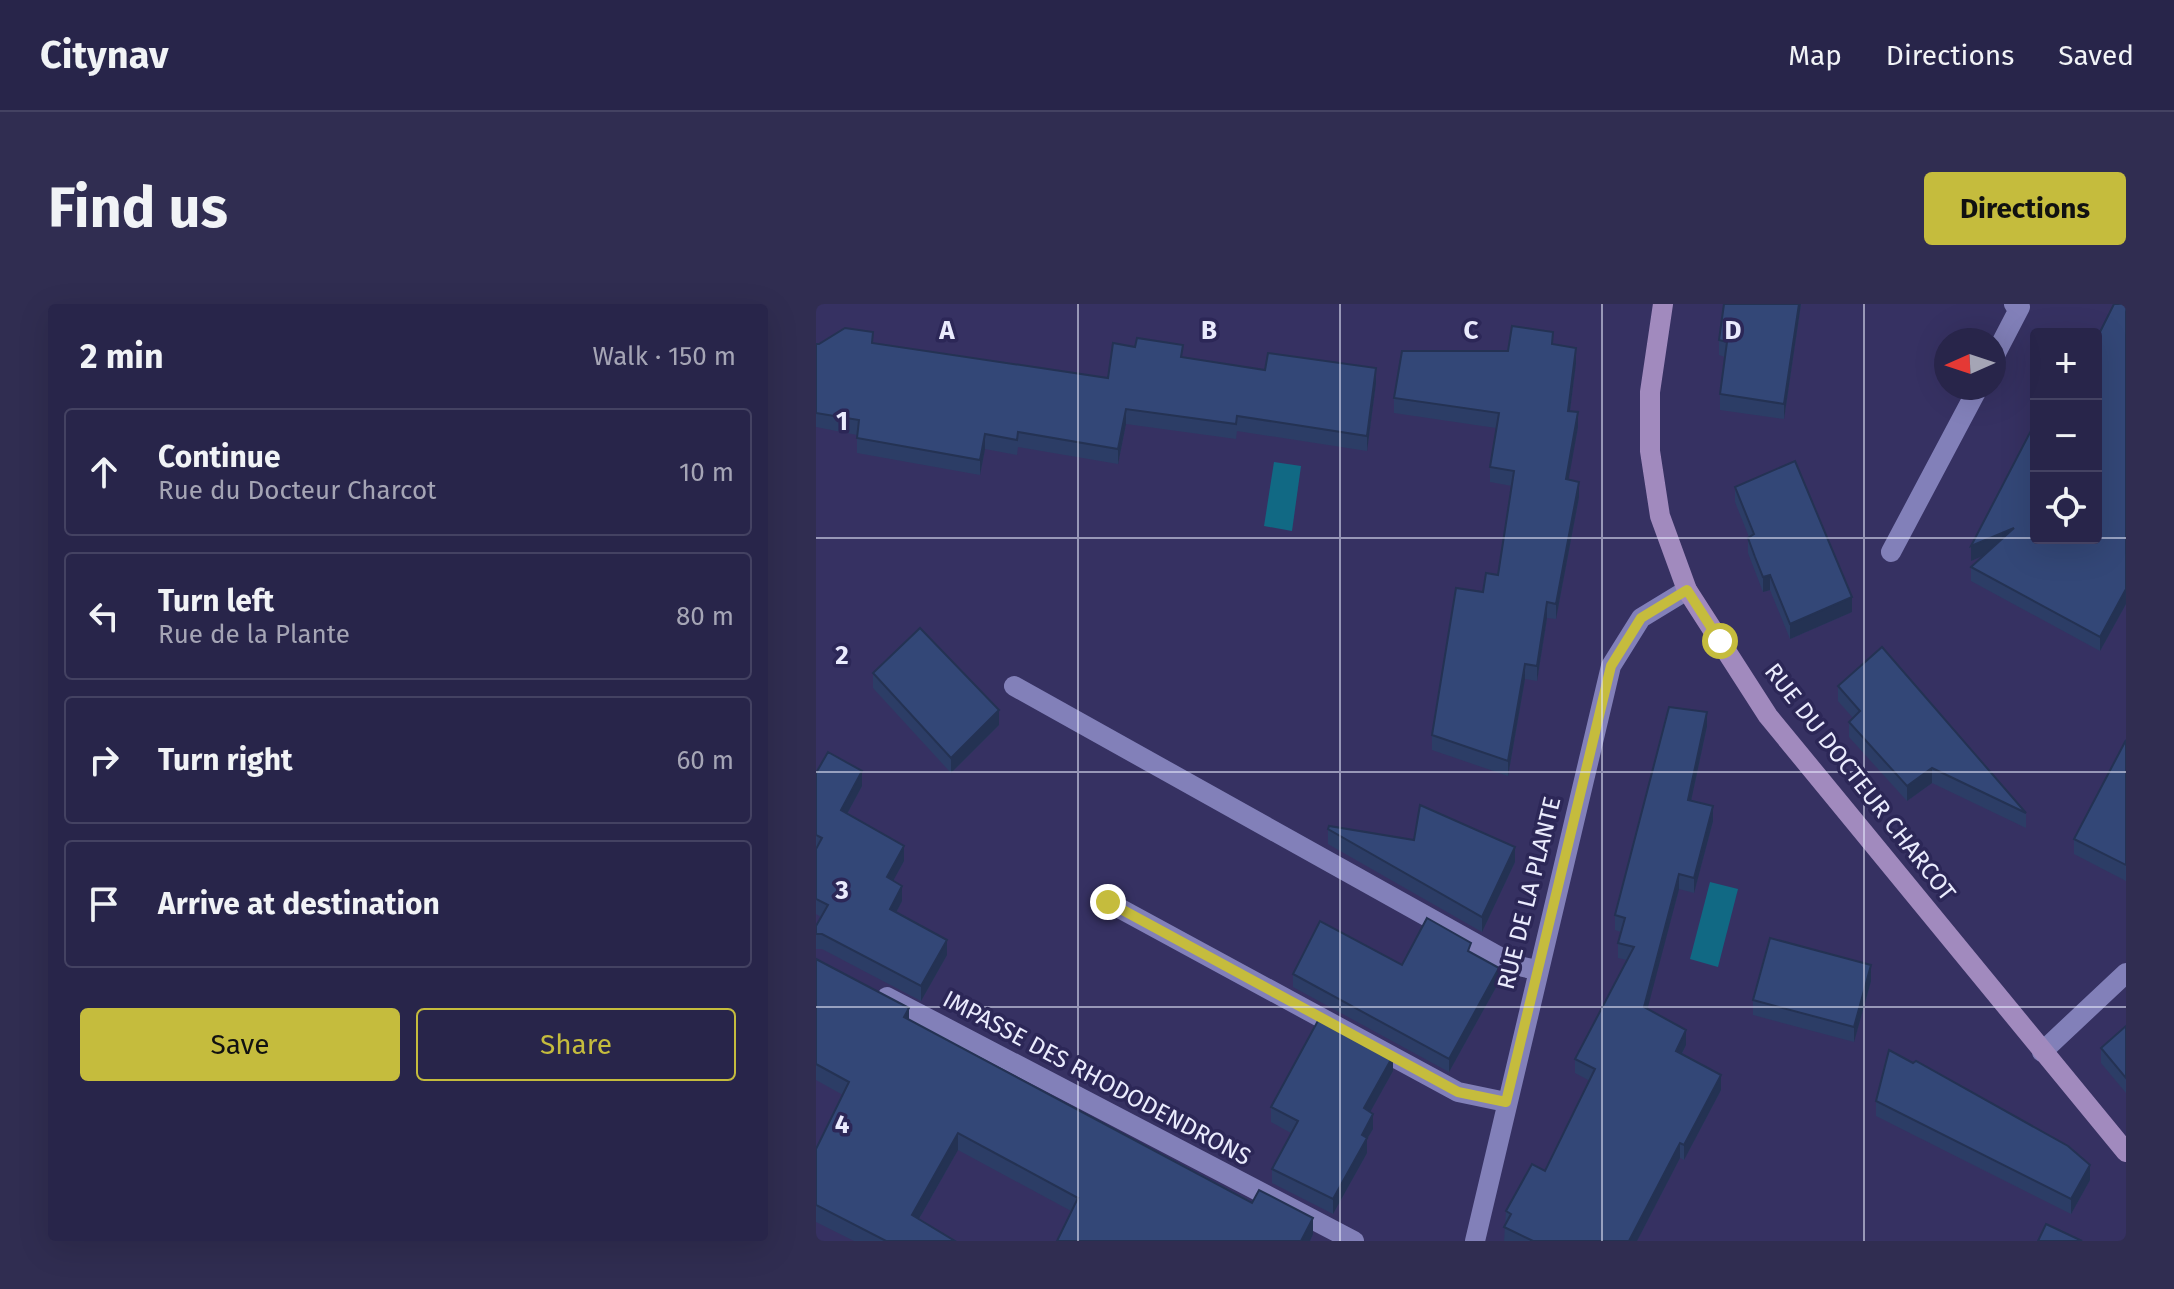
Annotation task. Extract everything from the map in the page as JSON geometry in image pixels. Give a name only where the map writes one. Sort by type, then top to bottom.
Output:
[{"type":"street","name":"RUE DU DOCTEUR CHARCOT","points":[[1663,304],[1650,392],[1650,451],[1660,516],[1687,590],[1768,716],[2126,1152]]},
{"type":"street","points":[[2006,334],[2020,307],[2014,304]]},
{"type":"street","points":[[1891,552],[1972,400]]},
{"type":"street","name":"RUE DE LA PLANTE","points":[[1475,1241],[1611,666],[1641,618],[1687,590]]},
{"type":"street","points":[[1014,686],[1514,965],[1537,970]]},
{"type":"street","points":[[1108,902],[1458,1092],[1506,1102]]},
{"type":"street","points":[[2042,1052],[2126,973]]},
{"type":"street","name":"IMPASSE DES RHODODENDRONS","points":[[873,990],[1354,1241]]},
{"type":"water","points":[[1274,462],[1301,466],[1292,531],[1264,526]]},
{"type":"water","points":[[1710,882],[1738,889],[1718,967],[1690,959]]},
{"type":"building","points":[[1724,304],[1799,304],[1784,404],[1720,394],[1727,342],[1719,340]]},
{"type":"building","points":[[2114,304],[2126,304],[2126,589],[2100,637],[1971,567],[2014,528],[1971,546],[2030,433],[2030,544],[2102,544],[2102,328]]},
{"type":"building","points":[[1512,326],[1553,332],[1552,344],[1576,348],[1568,411],[1578,412],[1566,479],[1579,482],[1556,604],[1547,602],[1537,666],[1525,664],[1508,761],[1432,735],[1456,588],[1483,592],[1486,573],[1498,575],[1514,471],[1490,467],[1499,413],[1394,398],[1402,351],[1508,351]]},
{"type":"building","points":[[845,328],[873,332],[872,343],[1108,378],[1113,343],[1135,347],[1137,338],[1183,345],[1181,357],[1265,370],[1268,353],[1376,368],[1367,436],[1237,416],[1236,424],[1126,409],[1118,449],[1018,432],[1017,440],[985,434],[980,460],[857,438],[859,420],[816,413],[816,344]]},
{"type":"building","points":[[1795,461],[1852,597],[1790,624],[1770,575],[1763,577],[1748,538],[1754,534],[1735,487]]},
{"type":"building","points":[[920,628],[999,710],[951,758],[873,673]]},
{"type":"building","points":[[1882,647],[2026,813],[1932,768],[1907,786],[1849,722],[1860,711],[1838,686]]},
{"type":"building","points":[[1669,707],[1707,712],[1688,800],[1713,806],[1694,878],[1679,874],[1644,1007],[1686,1030],[1676,1051],[1721,1075],[1684,1145],[1680,1143],[1629,1241],[1533,1241],[1504,1227],[1511,1214],[1506,1211],[1532,1164],[1545,1171],[1595,1069],[1575,1059],[1634,947],[1618,943],[1625,918],[1615,915]]},
{"type":"building","points":[[2126,740],[2126,865],[2074,839]]},
{"type":"building","points":[[828,752],[862,771],[841,810],[904,846],[887,877],[902,886],[890,909],[947,940],[921,986],[822,934],[816,934],[816,926],[828,905],[816,899],[816,849],[822,838],[816,835],[816,773]]},
{"type":"building","points":[[1420,805],[1515,847],[1482,917],[1328,829],[1329,826],[1414,840]]},
{"type":"building","points":[[1427,918],[1471,943],[1468,951],[1499,968],[1449,1059],[1293,974],[1320,921],[1402,965]]},
{"type":"building","points":[[1770,938],[1871,965],[1854,1027],[1753,1000]]},
{"type":"building","points":[[816,959],[909,1008],[904,1017],[1252,1203],[1259,1190],[1313,1218],[1301,1241],[1057,1241],[1078,1198],[958,1133],[912,1215],[955,1241],[886,1241],[816,1205],[816,1149],[849,1082],[816,1064]]},
{"type":"building","points":[[1320,1017],[1393,1056],[1364,1108],[1373,1114],[1362,1135],[1367,1138],[1333,1199],[1272,1169],[1298,1121],[1271,1107]]},
{"type":"building","points":[[2126,1026],[2126,1078],[2101,1048]]},
{"type":"building","points":[[1889,1050],[1913,1063],[1916,1061],[2068,1146],[2090,1165],[2071,1199],[1876,1101]]},
{"type":"building","points":[[2046,1224],[2082,1241],[2038,1241]]},
{"type":"route","points":[[1108,902],[1458,1092],[1506,1102],[1611,666],[1641,618],[1687,590],[1720,641]]}]
